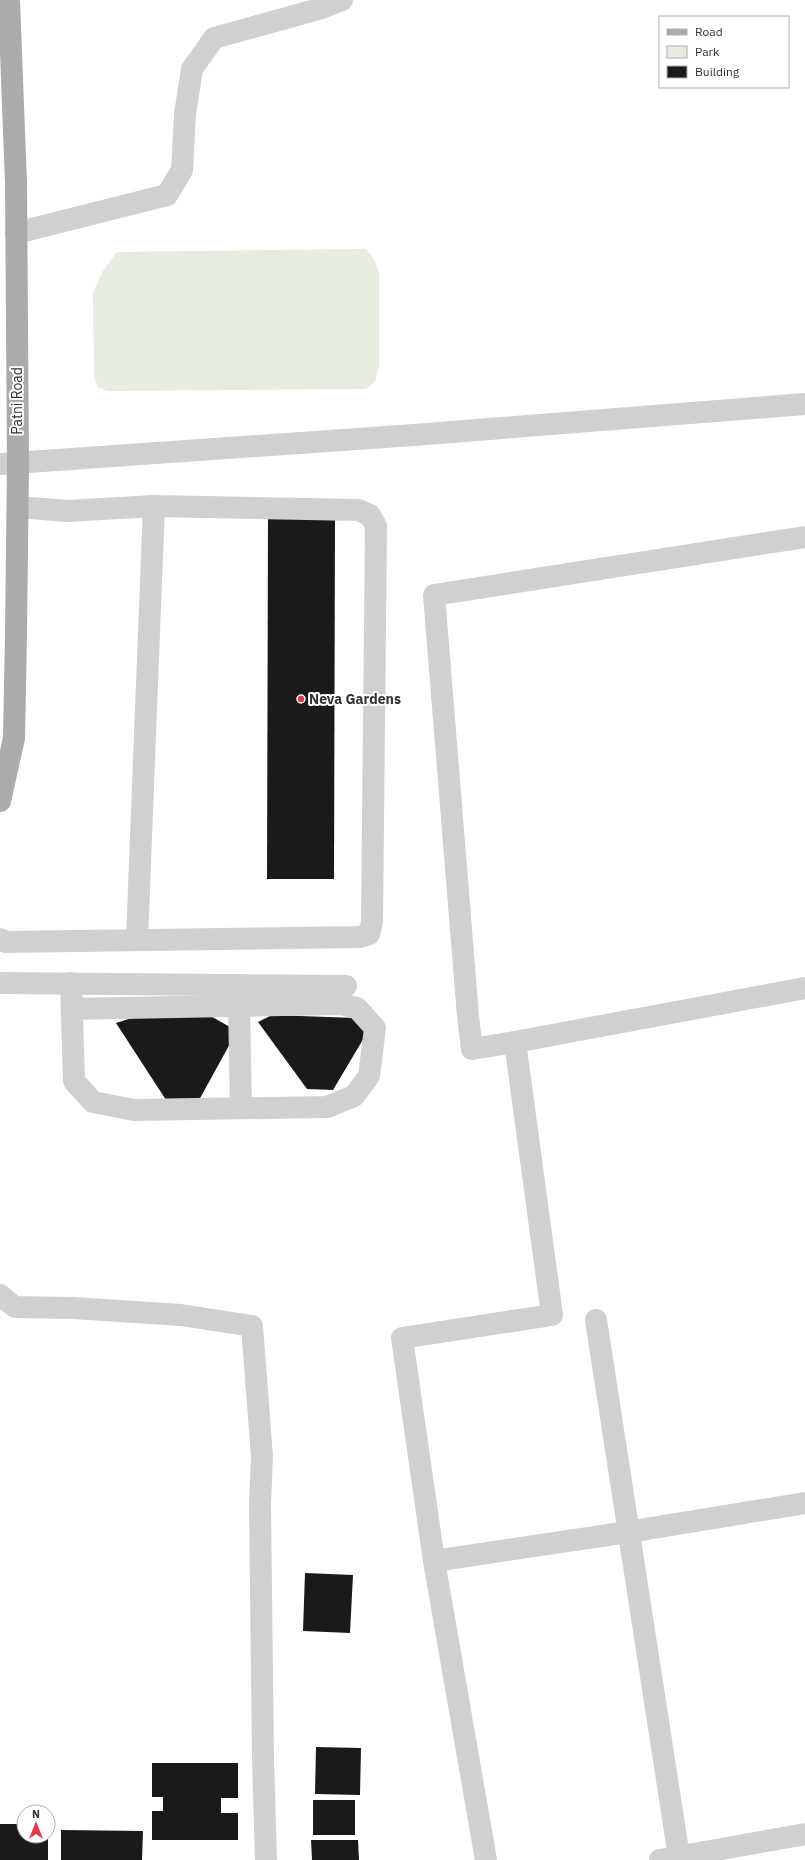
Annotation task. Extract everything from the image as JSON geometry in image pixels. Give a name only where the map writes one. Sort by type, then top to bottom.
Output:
[{"type":"main road","name":"Patni Road","points":[[0,801],[14,738],[18,507],[9,464],[16,233],[8,0]]},
{"type":"street","points":[[16,233],[168,195],[182,170],[185,114],[192,69],[214,38],[319,9],[342,0]]},
{"type":"street","points":[[9,464],[805,404]]},
{"type":"street","points":[[137,939],[154,506]]},
{"type":"street","points":[[0,939],[5,942],[360,937],[369,934],[372,922],[376,526],[370,515],[358,510],[154,506],[66,511],[18,507]]},
{"type":"street","points":[[805,537],[434,595],[467,1008],[472,1049],[805,988]]},
{"type":"street","points":[[0,983],[71,983],[298,995],[357,1008],[374,1028],[369,1076],[354,1096],[327,1107],[134,1110],[93,1102],[74,1081],[71,983]]},
{"type":"street","points":[[72,1009],[239,1006],[346,986]]},
{"type":"street","points":[[239,1006],[240,1108]]},
{"type":"street","points":[[486,1860],[434,1561],[402,1338],[552,1315],[515,1042]]},
{"type":"street","points":[[0,1295],[15,1307],[74,1308],[181,1315],[252,1326],[262,1457],[260,1504],[263,1760],[266,1860]]},
{"type":"street","points":[[596,1320],[628,1532],[669,1858],[805,1834]]},
{"type":"street","points":[[434,1561],[628,1532],[805,1503]]},
{"type":"green space","points":[[366,249],[375,261],[379,274],[379,366],[375,382],[366,389],[107,391],[98,387],[94,377],[93,292],[103,271],[117,252]]},
{"type":"building","name":"Neva Gardens","points":[[268,519],[335,519],[334,879],[267,879]]},
{"type":"building","points":[[157,1010],[200,1010],[237,1031],[198,1102],[168,1103],[116,1023]]},
{"type":"building","points":[[272,1015],[356,1018],[371,1026],[333,1090],[307,1089],[258,1022]]},
{"type":"building","points":[[305,1573],[353,1575],[350,1633],[303,1631]]},
{"type":"building","points":[[316,1747],[361,1748],[360,1795],[315,1794]]},
{"type":"building","points":[[152,1763],[238,1763],[238,1798],[221,1798],[221,1813],[238,1813],[238,1840],[152,1840],[152,1811],[163,1811],[163,1797],[152,1797]]},
{"type":"building","points":[[313,1800],[355,1800],[355,1835],[313,1835]]},
{"type":"building","points":[[0,1824],[16,1824],[16,1844],[48,1844],[48,1860],[0,1860]]},
{"type":"building","points":[[61,1830],[143,1831],[142,1860],[61,1860]]},
{"type":"building","points":[[311,1840],[358,1840],[359,1860],[312,1860]]},
{"type":"place","name":"Neva Gardens","points":[[301,699]]}]
